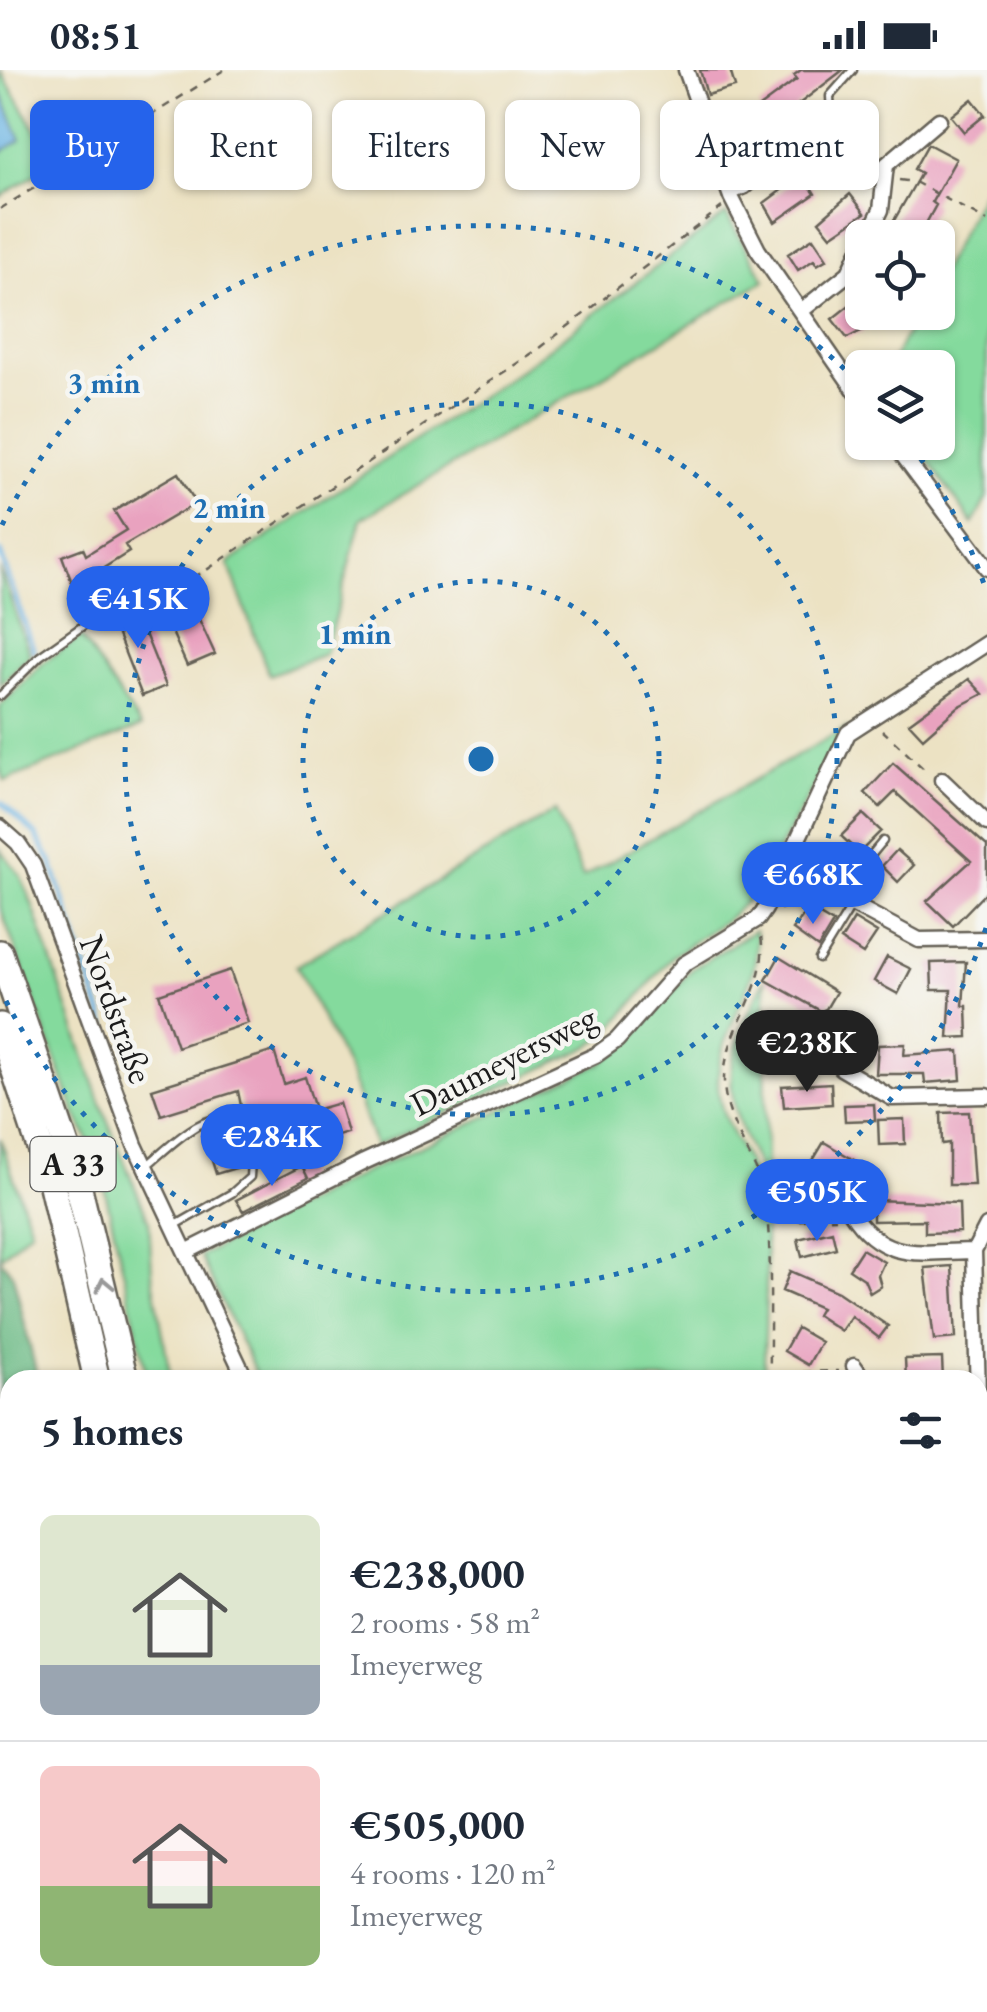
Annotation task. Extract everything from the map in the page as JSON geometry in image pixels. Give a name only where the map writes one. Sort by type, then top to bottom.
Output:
[{"type":"highway","name":"A 33","points":[[0,953],[75,1172],[123,1370]]},
{"type":"highway","name":"A 33","points":[[0,1026],[51,1181],[96,1370]]},
{"type":"street","points":[[686,70],[731,196],[758,250],[845,375]]},
{"type":"street","points":[[876,220],[881,210],[886,164],[938,120]]},
{"type":"street","points":[[801,311],[845,275]]},
{"type":"street","points":[[906,460],[987,568]]},
{"type":"street","points":[[758,919],[848,733],[987,643]]},
{"type":"street","points":[[942,780],[987,824]]},
{"type":"street","name":"Nordstraße","points":[[0,827],[18,843],[33,865],[145,1166],[241,1370]]},
{"type":"street","points":[[857,907],[919,940],[987,939]]},
{"type":"street","name":"Daumeyersweg","points":[[186,1252],[364,1162],[596,1055],[617,1040],[684,964],[758,919]]},
{"type":"street","points":[[840,1068],[892,1098],[987,1096]]},
{"type":"street","points":[[851,1212],[863,1232],[898,1253],[974,1251]]},
{"type":"street","points":[[977,1370],[974,1251],[987,1226]]},
{"type":"lane","points":[[731,196],[746,190],[822,127],[831,117],[830,96],[853,70]]},
{"type":"lane","points":[[0,696],[40,656],[94,618]]},
{"type":"lane","points":[[819,959],[857,907],[864,864],[883,842]]},
{"type":"lane","points":[[825,1016],[840,1068]]},
{"type":"lane","points":[[145,1166],[194,1128],[222,1116],[234,1120],[250,1160],[250,1176],[232,1193],[174,1226]]},
{"type":"path","points":[[0,210],[224,70]]},
{"type":"path","points":[[886,178],[915,182],[987,221]]},
{"type":"path","points":[[94,618],[202,573],[540,348],[731,196]]},
{"type":"path","points":[[870,718],[922,770],[942,780]]},
{"type":"path","points":[[770,1370],[762,1184],[741,1143],[724,1087],[725,1054],[760,969],[758,919],[827,888],[857,907]]},
{"type":"path","points":[[763,1072],[840,1068]]},
{"type":"path","points":[[766,1222],[827,1221],[851,1212]]},
{"type":"green space","points":[[0,70],[30,120],[30,178],[0,197]]},
{"type":"green space","points":[[987,183],[987,497],[973,524],[928,460],[955,460],[955,350],[898,350],[909,330],[955,330],[955,244]]},
{"type":"green space","points":[[726,214],[765,280],[361,519],[325,654],[269,675],[228,563],[512,376]]},
{"type":"green space","points":[[0,569],[30,655],[0,685]]},
{"type":"green space","points":[[81,637],[141,727],[5,781],[0,770],[0,706],[44,662]]},
{"type":"green space","points":[[846,728],[755,892],[730,917],[673,956],[608,1033],[589,1047],[375,1146],[349,1072],[296,966],[555,811],[583,877]]},
{"type":"green space","points":[[0,849],[20,875],[31,901],[102,1107],[149,1221],[152,1273],[169,1370],[146,1370],[98,1160],[76,1115],[0,907]]},
{"type":"green space","points":[[755,930],[753,969],[725,1042],[718,1083],[723,1111],[753,1175],[762,1211],[766,1259],[764,1370],[254,1370],[200,1256],[368,1171],[600,1064],[626,1044],[692,969]]},
{"type":"green space","points":[[765,979],[766,1184],[740,1127],[731,1082],[739,1036]]},
{"type":"green space","points":[[0,1138],[31,1229],[0,1258]]},
{"type":"green space","points":[[0,1259],[13,1275],[36,1370],[0,1370]]},
{"type":"water","points":[[0,90],[21,140],[1,152],[0,151]]},
{"type":"building","points":[[700,70],[730,70],[735,87],[707,95]]},
{"type":"building","points":[[801,70],[843,70],[804,100],[768,100],[797,79],[794,75]]},
{"type":"building","points":[[972,99],[985,115],[964,132],[951,116]]},
{"type":"building","points":[[928,144],[956,159],[932,202],[936,205],[928,220],[894,220],[921,173],[914,169]]},
{"type":"building","points":[[781,190],[813,190],[815,194],[775,222],[764,203]]},
{"type":"building","points":[[850,194],[865,213],[855,220],[845,220],[845,227],[831,236],[819,221]]},
{"type":"building","points":[[813,238],[827,259],[817,265],[814,260],[798,270],[788,254]]},
{"type":"building","points":[[845,309],[845,330],[863,330],[847,338],[832,319]]},
{"type":"building","points":[[178,473],[196,503],[125,545],[129,552],[94,574],[100,591],[78,599],[62,556],[83,548],[86,555],[126,530],[114,511]]},
{"type":"building","points":[[187,593],[215,654],[187,666],[160,605]]},
{"type":"building","points":[[134,606],[166,686],[142,696],[110,615]]},
{"type":"building","points":[[969,679],[983,694],[958,707],[923,738],[909,723]]},
{"type":"building","points":[[893,763],[987,846],[987,891],[953,926],[927,901],[971,861],[895,792],[880,807],[865,793]]},
{"type":"building","points":[[863,814],[881,831],[859,853],[841,836]]},
{"type":"building","points":[[897,850],[914,865],[898,882],[882,866]]},
{"type":"building","points":[[830,858],[850,869],[838,889],[818,878]]},
{"type":"building","points":[[808,908],[833,923],[818,948],[793,930]]},
{"type":"building","points":[[854,919],[877,933],[863,954],[841,940]]},
{"type":"building","points":[[779,957],[836,992],[826,1009],[821,1011],[766,980]]},
{"type":"building","points":[[887,957],[911,969],[898,994],[874,981]]},
{"type":"building","points":[[966,962],[963,1006],[967,1006],[968,1037],[948,1038],[951,990],[932,990],[931,963]]},
{"type":"building","points":[[230,970],[248,1023],[177,1047],[159,994]]},
{"type":"building","points":[[819,1031],[820,1056],[792,1057],[791,1032]]},
{"type":"building","points":[[905,1044],[904,1055],[959,1051],[961,1080],[925,1083],[924,1074],[876,1074],[878,1045]]},
{"type":"building","points":[[274,1051],[284,1084],[305,1077],[315,1109],[246,1130],[238,1091],[161,1115],[152,1089]]},
{"type":"building","points":[[831,1083],[832,1104],[784,1107],[782,1086]]},
{"type":"building","points":[[339,1103],[348,1133],[327,1139],[318,1109]]},
{"type":"building","points":[[874,1104],[875,1120],[845,1121],[844,1105]]},
{"type":"building","points":[[969,1112],[974,1185],[949,1185],[949,1143],[942,1144],[941,1113]]},
{"type":"building","points":[[904,1119],[905,1144],[879,1145],[878,1120]]},
{"type":"building","points":[[229,1126],[243,1166],[216,1174],[203,1131]]},
{"type":"building","points":[[824,1142],[854,1160],[848,1171],[840,1166],[825,1190],[834,1194],[824,1212],[787,1192],[797,1174],[803,1177]]},
{"type":"building","points":[[302,1166],[308,1178],[243,1211],[236,1200]]},
{"type":"building","points":[[873,1200],[959,1203],[960,1232],[925,1233],[925,1220],[873,1221]]},
{"type":"building","points":[[832,1231],[836,1248],[802,1257],[798,1239]]},
{"type":"building","points":[[862,1249],[884,1262],[878,1275],[881,1286],[870,1293],[864,1279],[849,1269]]},
{"type":"building","points":[[952,1266],[956,1338],[934,1340],[925,1268]]},
{"type":"building","points":[[790,1271],[838,1292],[888,1326],[879,1338],[851,1316],[841,1331],[817,1315],[821,1308],[782,1291]]},
{"type":"building","points":[[797,1328],[821,1342],[808,1365],[784,1351]]},
{"type":"building","points":[[942,1358],[943,1370],[906,1370],[905,1359]]},
{"type":"waterway","points":[[0,552],[34,651]]},
{"type":"waterway","points":[[2,803],[36,835],[51,861],[117,1061]]}]
